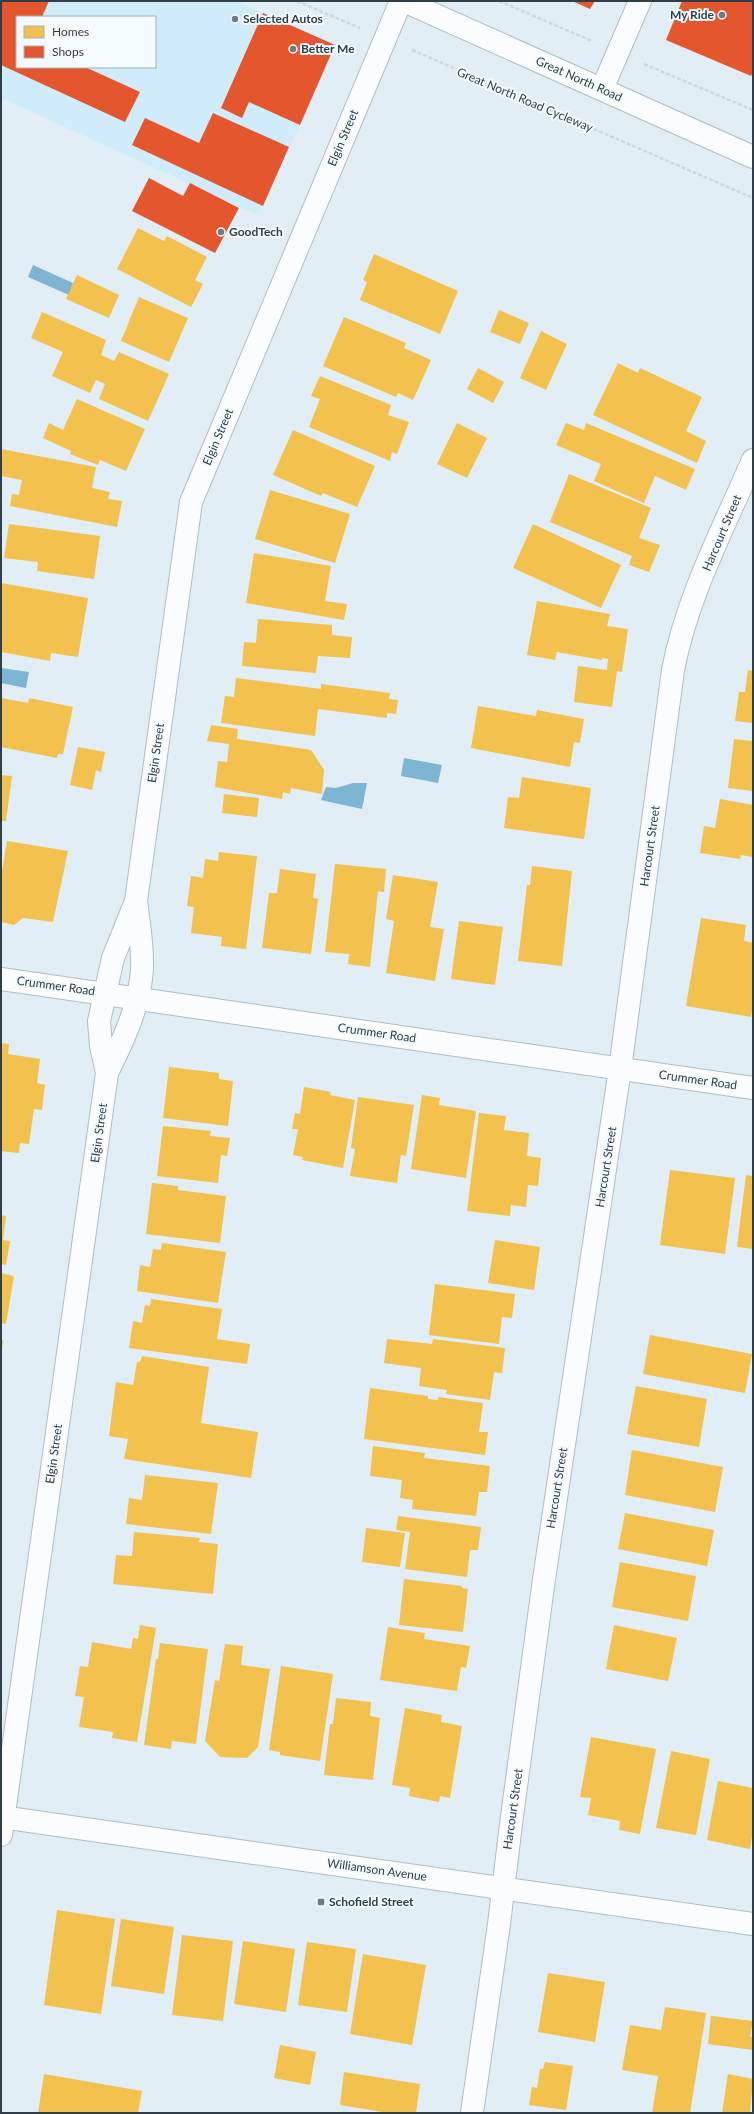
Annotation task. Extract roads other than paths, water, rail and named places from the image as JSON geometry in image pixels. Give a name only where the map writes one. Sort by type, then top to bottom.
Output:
[{"type":"street","name":"Elgin Street","points":[[107,1073],[100,1042],[99,1021],[113,958],[136,901],[190,502],[385,39],[403,1]]},
{"type":"street","name":"Great North Road","points":[[403,1],[753,157]]},
{"type":"street","points":[[602,89],[640,1]]},
{"type":"street","name":"Harcourt Street","points":[[503,1887],[545,1571],[620,1069],[672,678],[678,644],[694,597],[753,460]]},
{"type":"street","name":"Elgin Street","points":[[2,1823],[107,1073],[131,1022],[142,970],[142,940],[136,901]]},
{"type":"street","name":"Crummer Road","points":[[1,979],[753,1088]]},
{"type":"street","name":"Williamson Avenue","points":[[2,1823],[503,1887],[753,1924]]},
{"type":"street","points":[[472,2113],[503,1887]]},
{"type":"water","points":[[33,265],[73,283],[69,295],[28,277]]},
{"type":"water","points":[[1,668],[29,672],[26,688],[1,683]]},
{"type":"water","points":[[404,758],[442,765],[438,783],[401,776]]},
{"type":"water","points":[[353,783],[367,783],[362,809],[321,800],[326,787],[336,788]]},
{"type":"place","name":"My Ride","points":[[722,15]]},
{"type":"place","name":"Selected Autos","points":[[235,19]]},
{"type":"place","name":"Better Me","points":[[293,49]]},
{"type":"place","name":"GoodTech","points":[[221,232]]},
{"type":"place","name":"Schofield Street","points":[[321,1902]]}]
